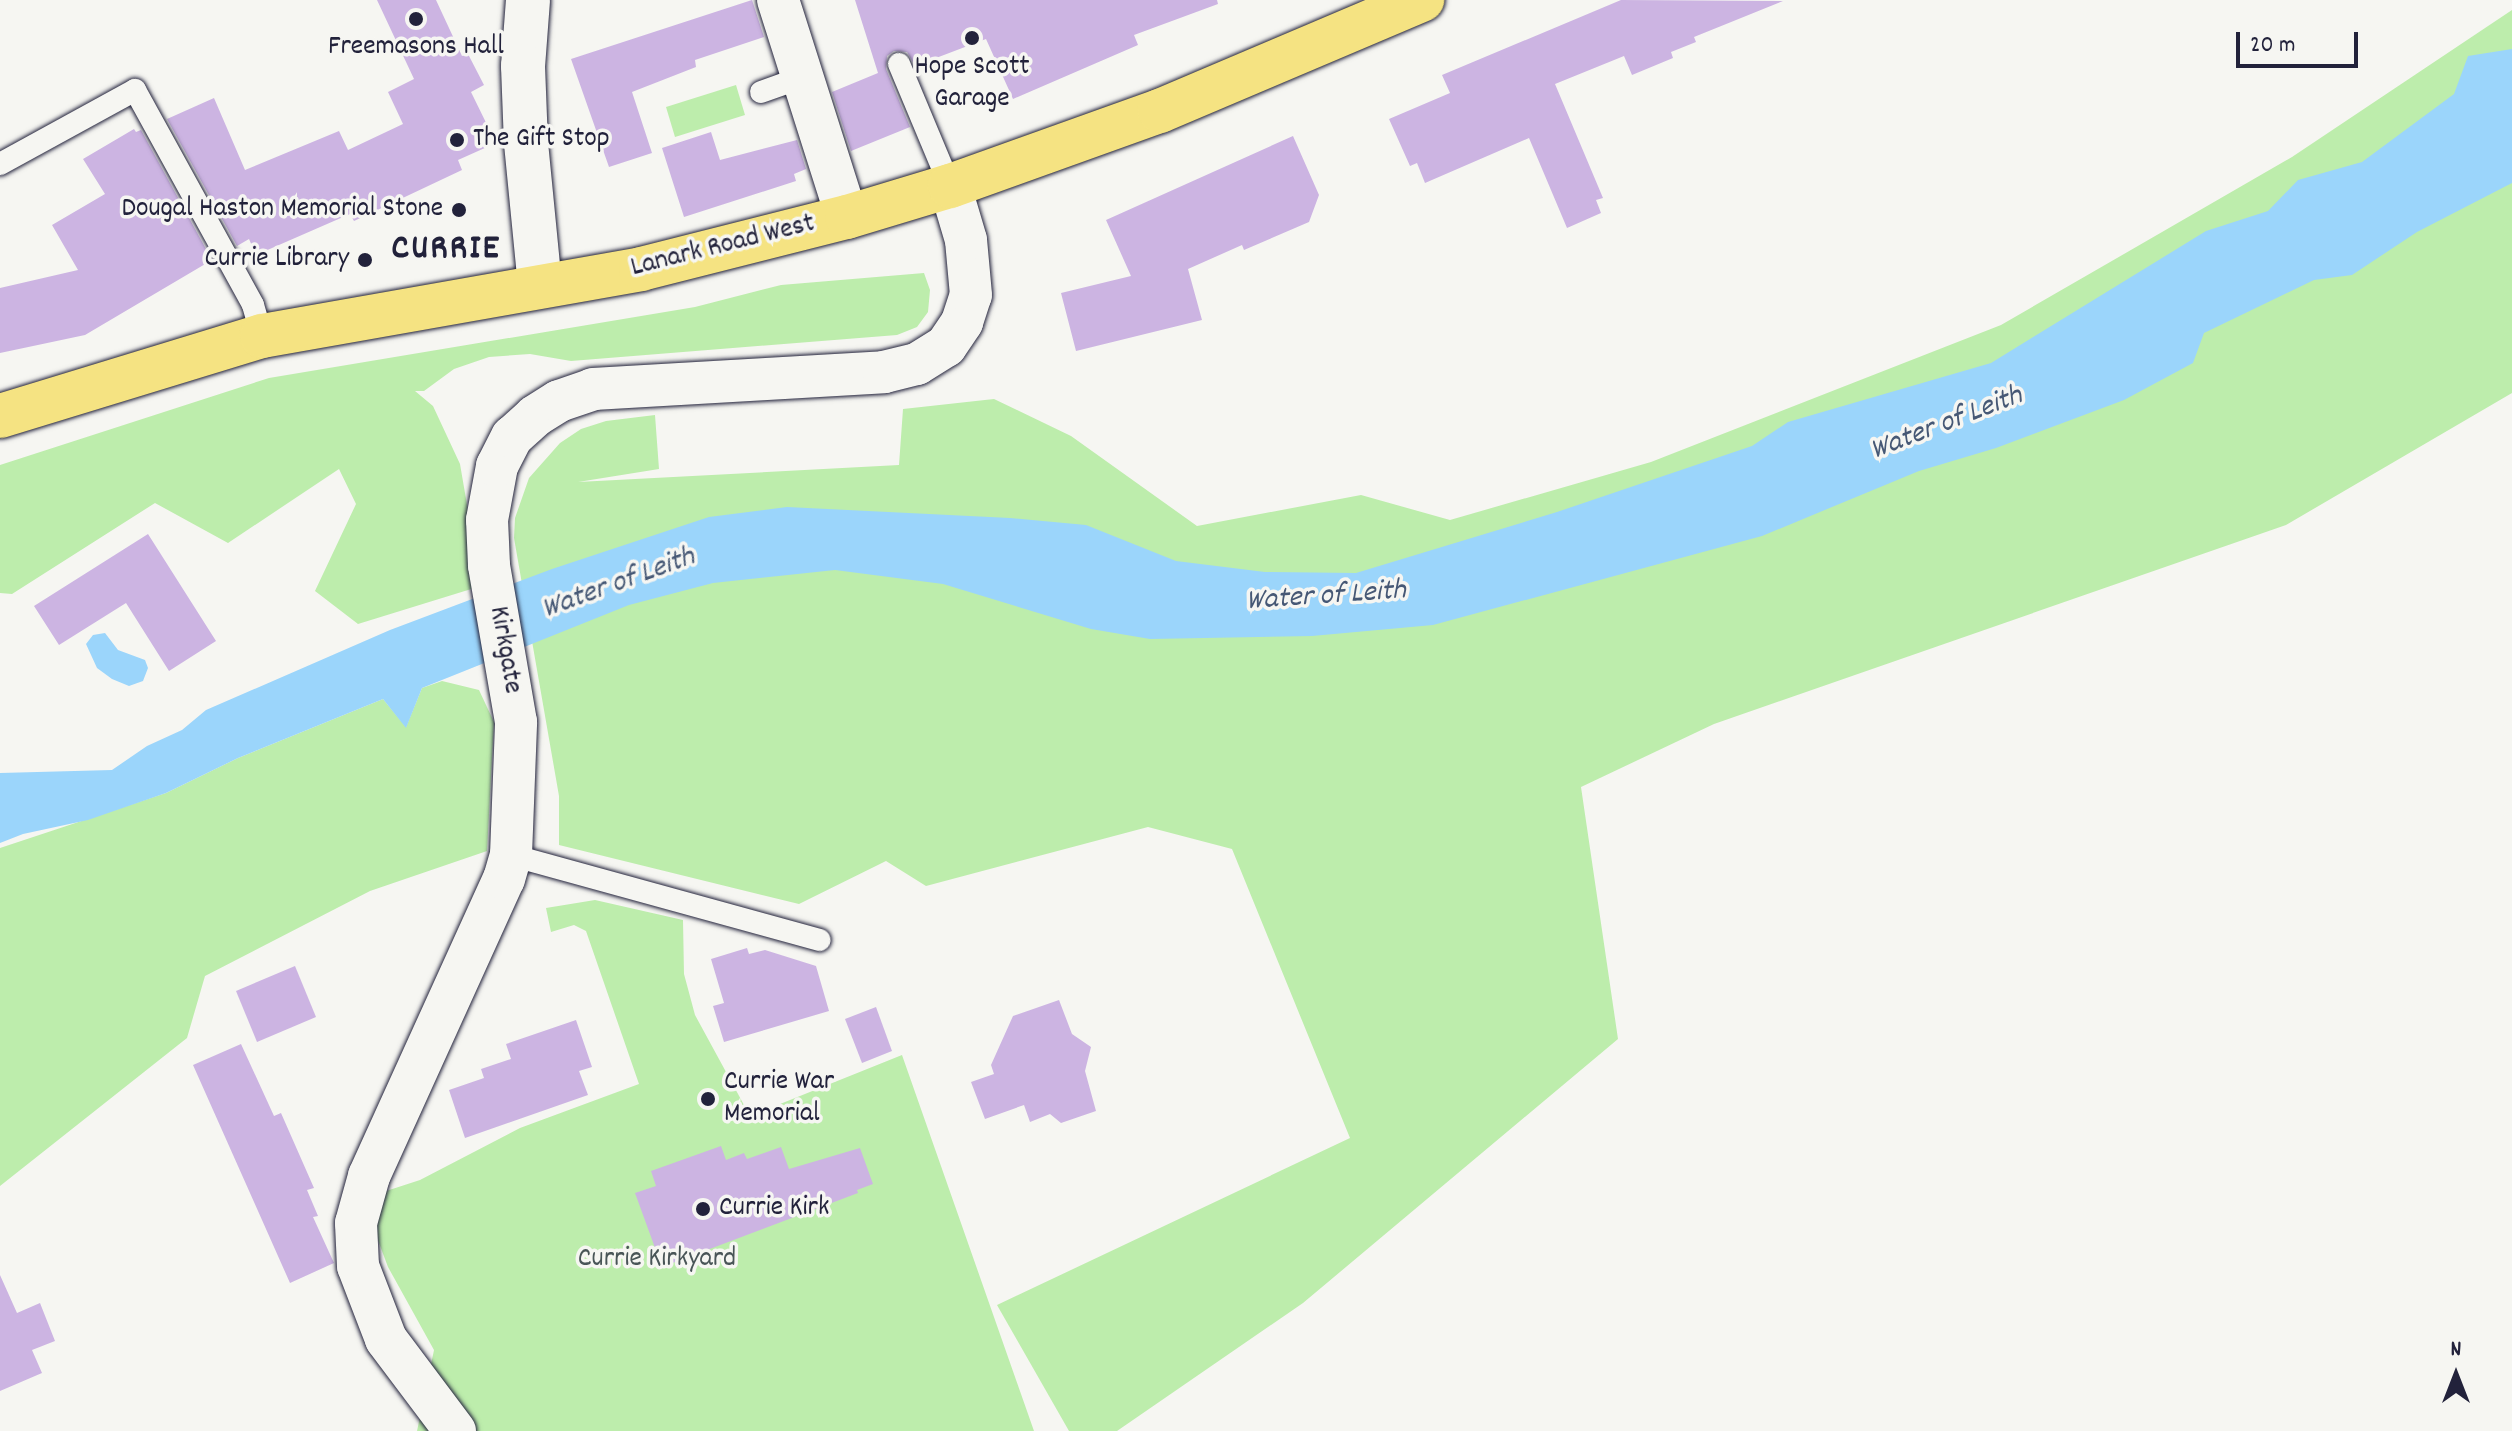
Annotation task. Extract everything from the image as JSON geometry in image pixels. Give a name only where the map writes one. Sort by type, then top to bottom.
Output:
[{"type":"main road","name":"Lanark Road West","points":[[0,416],[262,336],[641,269],[847,217],[950,186],[1160,111],[1422,0]]},
{"type":"street","points":[[528,0],[523,66],[525,127],[540,285]]},
{"type":"street","points":[[778,0],[847,217]]},
{"type":"street","name":"Kirkgate","points":[[455,1431],[386,1339],[358,1266],[356,1223],[369,1176],[504,879],[511,855],[516,722],[512,681],[489,565],[487,520],[497,466],[512,437],[559,401],[593,389],[884,372],[917,364],[946,346],[962,322],[971,295],[966,240],[950,186]]},
{"type":"lane","points":[[899,64],[950,186]]},
{"type":"lane","points":[[761,92],[803,77]]},
{"type":"lane","points":[[0,164],[135,90],[253,305],[262,336]]},
{"type":"lane","points":[[511,855],[819,940]]},
{"type":"green space","points":[[2512,10],[2512,393],[2286,525],[1714,724],[1581,787],[1618,1039],[1303,1303],[1117,1431],[1069,1431],[997,1305],[1350,1138],[1232,849],[1148,827],[926,886],[886,861],[799,904],[559,845],[559,796],[514,538],[515,518],[529,478],[560,443],[581,429],[606,421],[655,415],[659,469],[578,482],[899,465],[903,409],[994,399],[1071,436],[1197,526],[1361,495],[1450,520],[1651,462],[2001,325],[2292,157]]},
{"type":"green space","points":[[736,85],[745,115],[675,137],[666,107]]},
{"type":"green space","points":[[924,273],[930,290],[928,312],[917,327],[897,335],[571,361],[530,354],[489,357],[454,369],[424,391],[415,391],[433,406],[460,464],[481,586],[358,624],[315,591],[356,504],[339,469],[228,543],[155,503],[12,594],[0,593],[0,465],[269,378],[695,307],[781,285]]},
{"type":"green space","points":[[442,681],[479,690],[494,722],[487,851],[370,891],[205,976],[187,1038],[0,1186],[0,848],[166,793],[238,758],[383,699],[406,727],[422,688]]},
{"type":"green space","name":"Currie Kirkyard","points":[[595,900],[683,920],[684,974],[695,1015],[750,1116],[902,1055],[1034,1431],[417,1431],[434,1350],[388,1267],[376,1235],[380,1193],[420,1180],[520,1128],[639,1084],[586,931],[574,925],[551,932],[546,908]]},
{"type":"water","name":"Water of Leith","points":[[2512,49],[2512,183],[2417,232],[2352,275],[2314,280],[2204,333],[2193,363],[2124,400],[1996,448],[1919,471],[1762,536],[1433,625],[1312,636],[1150,639],[1091,629],[943,584],[835,570],[713,583],[629,605],[422,688],[406,728],[383,699],[238,758],[166,793],[88,820],[23,834],[0,843],[0,773],[112,770],[147,746],[182,730],[206,710],[390,630],[552,569],[709,517],[787,507],[1010,518],[1086,525],[1176,561],[1265,572],[1356,573],[1557,512],[1752,446],[1788,422],[1991,363],[2206,231],[2268,211],[2298,180],[2362,162],[2454,94],[2468,56]]},
{"type":"water","points":[[105,633],[118,650],[145,660],[148,668],[143,681],[129,686],[97,668],[86,644],[93,635]]},
{"type":"building","points":[[377,0],[436,0],[462,56],[468,54],[484,85],[471,92],[496,143],[458,160],[462,170],[354,221],[350,214],[256,255],[249,239],[237,246],[167,119],[214,98],[245,170],[339,131],[348,150],[403,124],[388,92],[414,79]]},
{"type":"building","points":[[752,0],[764,37],[695,60],[696,67],[632,92],[652,153],[609,167],[571,59]]},
{"type":"building","points":[[855,0],[1217,0],[1218,4],[1134,35],[1138,45],[1013,99],[986,39],[915,66],[907,52],[894,51],[887,56],[886,69],[910,127],[851,151],[832,92],[878,73]]},
{"type":"building","points":[[1621,0],[1783,1],[1694,37],[1696,42],[1671,52],[1673,58],[1632,75],[1624,56],[1555,84],[1603,198],[1596,200],[1601,213],[1567,228],[1529,138],[1425,183],[1417,163],[1410,166],[1389,119],[1450,93],[1442,75]]},
{"type":"building","points":[[134,129],[136,132],[141,130],[212,260],[85,335],[0,353],[0,288],[78,270],[52,225],[105,194],[83,159]]},
{"type":"building","points":[[711,132],[720,160],[797,140],[806,169],[794,174],[796,181],[684,217],[662,148]]},
{"type":"building","points":[[1293,136],[1319,195],[1309,222],[1244,250],[1242,245],[1188,269],[1202,320],[1076,351],[1061,293],[1131,276],[1106,220]]},
{"type":"building","points":[[148,534],[216,641],[169,671],[126,603],[59,645],[34,606]]},
{"type":"building","points":[[747,948],[749,954],[765,950],[816,966],[829,1011],[724,1042],[713,1006],[724,1003],[711,959]]},
{"type":"building","points":[[295,966],[316,1017],[257,1042],[236,991]]},
{"type":"building","points":[[1059,1000],[1072,1034],[1091,1047],[1085,1071],[1096,1111],[1061,1123],[1050,1114],[1030,1122],[1024,1105],[985,1119],[971,1082],[994,1074],[991,1065],[1013,1016]]},
{"type":"building","points":[[876,1007],[892,1051],[862,1063],[845,1019]]},
{"type":"building","points":[[576,1020],[592,1067],[579,1071],[588,1095],[465,1138],[449,1090],[484,1078],[481,1069],[511,1059],[506,1044]]},
{"type":"building","points":[[241,1044],[274,1116],[281,1113],[314,1188],[307,1190],[318,1216],[313,1217],[334,1263],[290,1283],[193,1065]]},
{"type":"building","name":"Currie Kirk","points":[[721,1146],[726,1160],[744,1153],[747,1159],[781,1147],[789,1169],[860,1148],[873,1184],[857,1190],[858,1193],[662,1267],[635,1193],[656,1186],[651,1171]]},
{"type":"building","points":[[0,1275],[17,1313],[40,1303],[55,1341],[32,1350],[42,1373],[0,1391]]},
{"type":"place","name":"Freemasons Hall","points":[[416,19]]},
{"type":"place","name":"Hope Scott Garage","points":[[972,38]]},
{"type":"place","name":"The Gift Stop","points":[[457,140]]},
{"type":"place","name":"Dougal Haston Memorial Stone","points":[[459,210]]},
{"type":"place","name":"Currie Library","points":[[365,260]]},
{"type":"place","name":"Currie War Memorial","points":[[708,1099]]},
{"type":"place","name":"Currie Kirk","points":[[703,1209]]},
{"type":"district","name":"CURRIE","points":[[446,251]]}]
